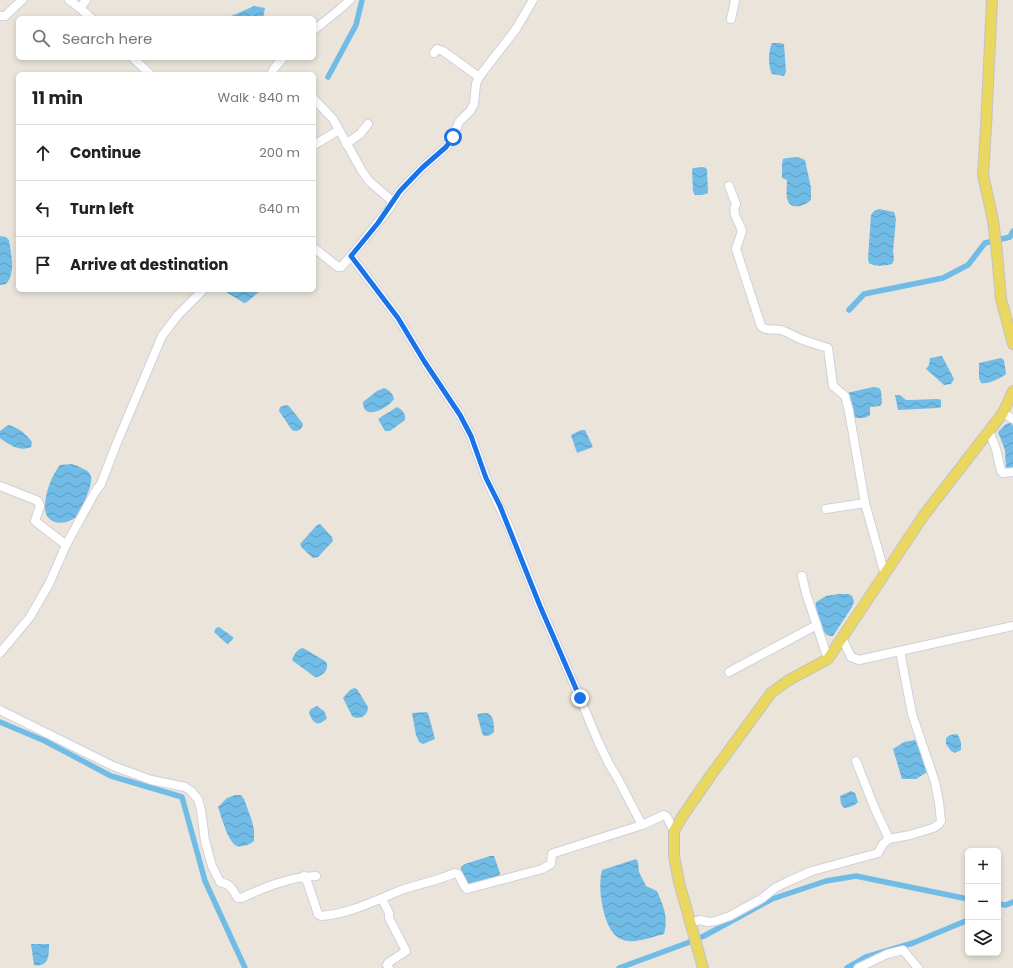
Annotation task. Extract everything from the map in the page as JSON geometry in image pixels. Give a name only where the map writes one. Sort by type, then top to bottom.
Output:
[{"type":"main road","points":[[992,0],[983,175],[995,236],[1001,299],[1011,328],[1013,344]]},
{"type":"main road","points":[[702,965],[679,882],[674,856],[674,831],[707,781],[771,693],[789,680],[828,659],[924,515],[1003,413],[1013,391]]},
{"type":"street","points":[[0,16],[5,16],[22,0]]},
{"type":"street","points":[[68,0],[89,16]]},
{"type":"street","points":[[80,8],[86,0]]},
{"type":"street","points":[[316,28],[350,0]]},
{"type":"street","points":[[316,250],[338,267],[341,266],[381,219],[392,201],[413,177],[446,147],[453,137],[459,122],[470,111],[474,104],[476,84],[479,77],[516,29],[533,0]]},
{"type":"street","points":[[731,19],[735,0]]},
{"type":"street","points":[[434,53],[437,49],[443,51],[479,77]]},
{"type":"street","points":[[135,60],[148,72]]},
{"type":"street","points":[[272,72],[281,60]]},
{"type":"street","points":[[316,101],[333,118],[362,172],[369,181],[392,201]]},
{"type":"street","points":[[346,144],[360,134],[368,124]]},
{"type":"street","points":[[316,144],[339,130]]},
{"type":"street","points":[[729,186],[736,204],[733,209],[742,231],[736,249],[760,326],[767,330],[775,328],[786,331],[796,337],[828,348],[833,386],[845,396],[850,411],[865,504],[885,574]]},
{"type":"street","points":[[351,256],[398,318],[424,361],[460,415],[471,436],[486,478],[503,513],[596,739],[608,764],[618,779],[642,825]]},
{"type":"street","points":[[0,653],[30,617],[49,584],[66,545],[95,492],[101,484],[162,336],[178,315],[201,292]]},
{"type":"street","points":[[1003,413],[1013,419]]},
{"type":"street","points":[[989,431],[996,448],[1001,471],[1003,473],[1013,472]]},
{"type":"street","points":[[0,486],[38,501],[40,506],[35,521],[66,545]]},
{"type":"street","points":[[826,509],[865,504]]},
{"type":"street","points":[[802,576],[806,593],[828,659]]},
{"type":"street","points":[[729,672],[817,625]]},
{"type":"street","points":[[842,638],[851,658],[859,660],[1013,626]]},
{"type":"street","points":[[690,924],[700,920],[708,922],[716,921],[730,916],[761,899],[775,888],[812,871],[878,852],[883,844],[889,839],[910,835],[933,828],[939,824],[941,821],[935,782],[912,714],[900,651]]},
{"type":"street","points":[[0,710],[113,766],[151,780],[185,788],[191,791],[198,799],[200,804],[205,841],[216,875],[220,882],[231,886],[238,898],[284,880],[304,876],[316,876]]},
{"type":"street","points":[[856,761],[875,809],[889,839]]},
{"type":"street","points":[[304,876],[316,910],[321,916],[332,916],[455,873],[458,874],[467,889],[535,871],[550,866],[552,854],[554,853],[642,825],[664,815],[667,817],[674,831]]},
{"type":"street","points":[[382,899],[389,913],[389,918],[406,951],[388,963],[387,965],[389,968]]},
{"type":"street","points":[[858,968],[887,954],[903,950],[918,968]]},
{"type":"water","points":[[254,6],[265,8],[263,16],[232,16]]},
{"type":"water","points":[[772,43],[784,44],[786,72],[784,76],[772,74],[769,63],[769,54]]},
{"type":"water","points":[[798,157],[805,160],[811,188],[811,200],[803,205],[795,206],[788,202],[787,180],[782,178],[782,164],[783,159]]},
{"type":"water","points":[[703,167],[707,170],[708,193],[695,195],[693,191],[692,170],[693,168]]},
{"type":"water","points":[[879,209],[894,212],[896,219],[893,251],[894,260],[892,264],[883,266],[877,266],[869,263],[868,259],[871,215],[874,211]]},
{"type":"water","points":[[0,236],[6,237],[9,240],[12,257],[12,269],[9,280],[6,284],[0,285]]},
{"type":"water","points":[[226,292],[259,292],[244,303]]},
{"type":"water","points":[[942,356],[954,379],[951,384],[944,385],[926,369],[929,365],[930,358]]},
{"type":"water","points":[[1001,358],[1004,360],[1006,374],[990,382],[981,383],[979,378],[979,363]]},
{"type":"water","points":[[873,387],[879,388],[881,391],[882,403],[880,406],[870,407],[870,415],[864,418],[853,417],[847,393]]},
{"type":"water","points":[[384,388],[393,395],[394,399],[382,409],[371,412],[367,411],[364,408],[363,402],[377,391]]},
{"type":"water","points":[[895,395],[900,395],[906,400],[938,399],[941,400],[941,407],[898,410]]},
{"type":"water","points":[[286,405],[289,406],[303,424],[299,430],[292,430],[279,411],[280,407]]},
{"type":"water","points":[[397,407],[403,412],[405,420],[390,431],[385,431],[378,419]]},
{"type":"water","points":[[1010,423],[1013,426],[1013,469],[1009,470],[1006,468],[1005,450],[998,432],[1006,424]]},
{"type":"water","points":[[8,425],[15,427],[24,434],[32,442],[31,447],[23,449],[19,448],[0,438],[0,431]]},
{"type":"water","points":[[581,430],[585,430],[593,447],[577,453],[571,435]]},
{"type":"water","points":[[72,464],[88,472],[91,478],[90,488],[82,509],[76,517],[66,522],[55,522],[47,516],[45,511],[48,489],[54,473],[60,465]]},
{"type":"water","points":[[320,524],[332,537],[333,541],[318,557],[313,558],[302,548],[300,544],[317,525]]},
{"type":"water","points":[[848,594],[852,596],[854,601],[852,607],[833,636],[829,636],[822,630],[818,621],[816,602],[826,596]]},
{"type":"water","points":[[219,627],[233,637],[228,644],[214,632],[216,628]]},
{"type":"water","points":[[303,648],[325,661],[327,666],[326,671],[323,674],[315,677],[293,661],[292,659],[296,652]]},
{"type":"water","points":[[354,688],[357,689],[368,707],[365,715],[358,718],[352,716],[343,698],[350,690]]},
{"type":"water","points":[[317,706],[324,711],[327,718],[321,723],[316,723],[312,719],[309,712]]},
{"type":"water","points":[[412,713],[428,713],[435,739],[423,744],[419,742],[416,735]]},
{"type":"water","points":[[486,713],[491,715],[494,723],[494,732],[484,736],[477,714]]},
{"type":"water","points":[[956,734],[961,742],[961,750],[955,753],[951,751],[946,744],[946,738],[950,735]]},
{"type":"water","points":[[915,740],[929,771],[916,779],[902,779],[893,749],[904,742]]},
{"type":"water","points":[[851,791],[855,793],[858,802],[852,806],[844,808],[841,804],[840,796]]},
{"type":"water","points":[[235,795],[241,795],[244,799],[254,830],[254,841],[243,846],[237,846],[231,840],[218,807],[227,798]]},
{"type":"water","points":[[494,856],[500,873],[499,876],[496,878],[467,884],[461,871],[461,867],[465,864]]},
{"type":"water","points":[[636,859],[638,862],[639,872],[646,886],[657,891],[666,917],[666,922],[664,934],[642,940],[626,941],[615,935],[606,919],[601,897],[601,878],[602,870]]},
{"type":"water","points":[[31,944],[49,944],[48,959],[46,962],[39,965],[34,965]]},
{"type":"waterway","points":[[328,77],[356,25],[362,0]]},
{"type":"waterway","points":[[849,310],[864,294],[943,278],[968,265],[985,243],[1010,237],[1013,231]]},
{"type":"waterway","points":[[0,722],[45,741],[111,776],[182,797],[205,881],[245,968]]},
{"type":"waterway","points":[[619,968],[704,936],[772,899],[826,881],[856,876],[965,898]]},
{"type":"waterway","points":[[1001,904],[1006,905],[1013,902]]},
{"type":"waterway","points":[[847,968],[866,957],[913,943],[965,921]]},
{"type":"route","points":[[453,137],[446,147],[422,168],[400,191],[392,201],[388,210],[351,256],[398,318],[424,361],[460,415],[471,436],[477,449],[486,478],[509,527],[540,606],[580,698]]}]
